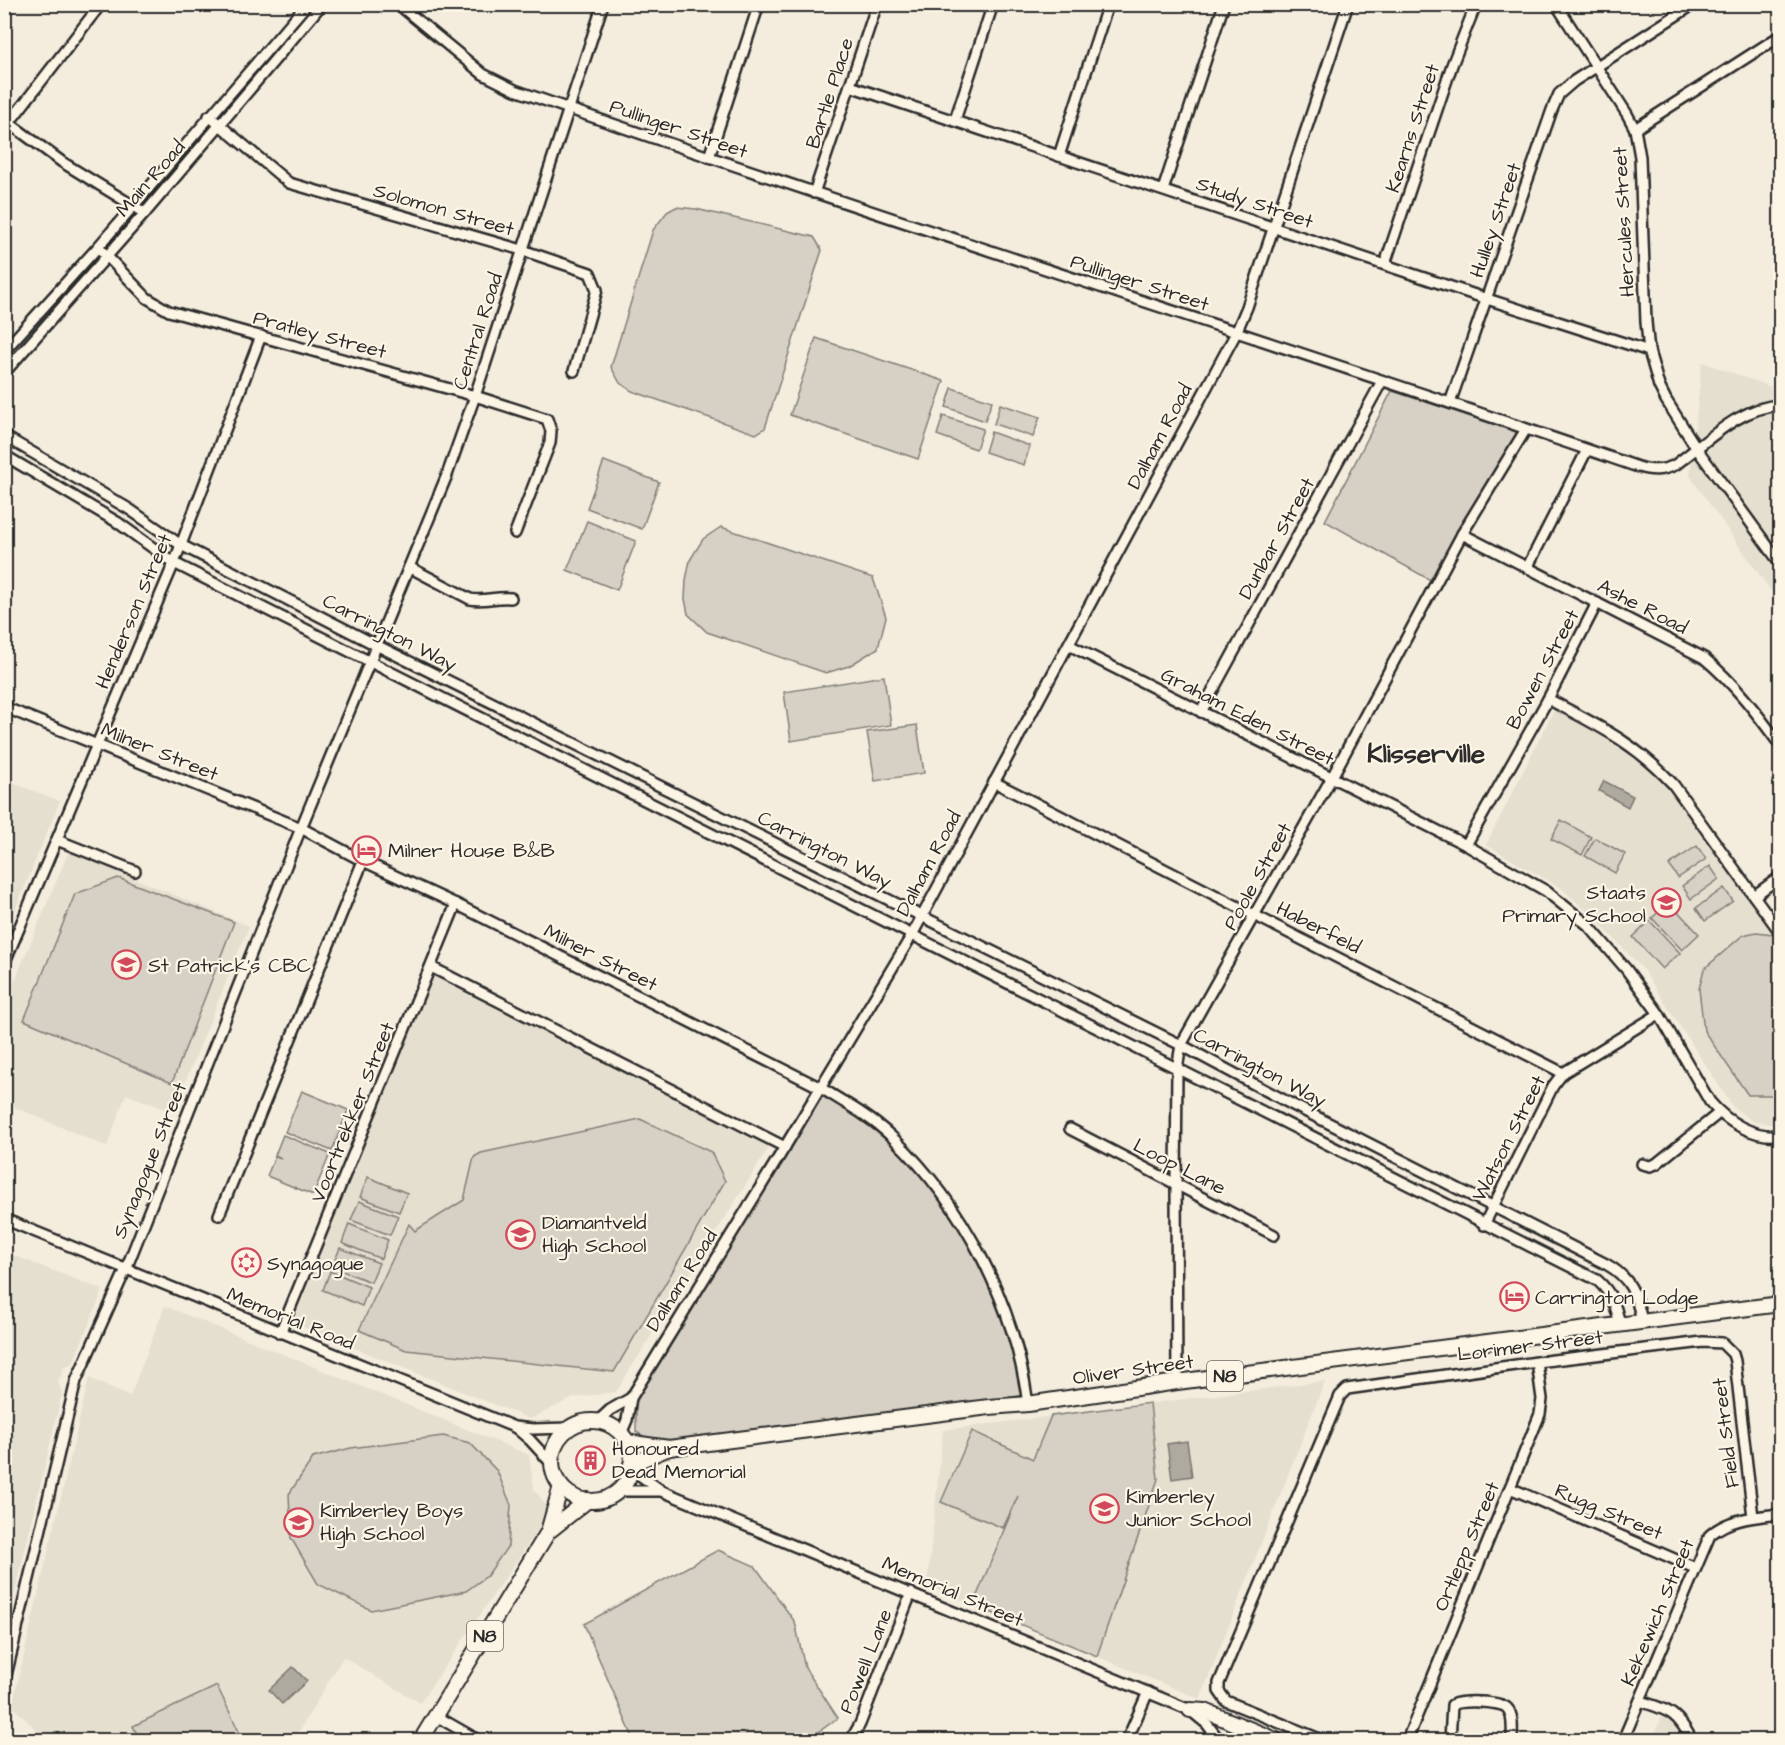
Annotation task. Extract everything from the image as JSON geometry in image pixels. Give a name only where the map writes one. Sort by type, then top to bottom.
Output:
[{"type":"highway","name":"Oliver Street","points":[[631,1466],[669,1448],[1028,1404],[1177,1382],[1780,1304]]},
{"type":"highway","points":[[588,1500],[578,1498],[561,1486],[555,1475],[552,1455],[558,1440],[568,1428],[583,1422],[598,1421]]},
{"type":"highway","name":"N8","points":[[598,1421],[615,1428],[624,1438]]},
{"type":"highway","name":"Oliver Street","points":[[624,1438],[669,1448]]},
{"type":"highway","points":[[618,1491],[628,1477],[631,1466],[630,1452],[624,1438]]},
{"type":"highway","name":"N8","points":[[422,1740],[548,1532],[561,1486]]},
{"type":"highway","name":"N8","points":[[548,1532],[588,1500],[605,1498],[618,1491]]},
{"type":"highway","points":[[1190,1710],[1205,1711],[1276,1740]]},
{"type":"street","points":[[101,4],[6,121],[62,162],[145,213]]},
{"type":"street","name":"Main Road","points":[[4,351],[133,207],[307,4]]},
{"type":"street","name":"Main Road","points":[[4,374],[145,213],[322,4]]},
{"type":"street","name":"Pullinger Street","points":[[398,4],[490,79],[568,110],[1654,471],[1675,465],[1750,412],[1767,406],[1780,405]]},
{"type":"street","name":"Central Road","points":[[369,663],[447,475],[603,4]]},
{"type":"street","points":[[709,157],[759,4]]},
{"type":"street","name":"Bartle Place","points":[[814,193],[877,4]]},
{"type":"street","points":[[955,120],[993,4]]},
{"type":"street","points":[[1059,156],[1108,4]]},
{"type":"street","points":[[1163,190],[1224,4]]},
{"type":"street","name":"Dalham Road","points":[[624,1438],[631,1398],[821,1088],[912,934],[1236,333],[1247,307],[1348,4]]},
{"type":"street","name":"Kearns Street","points":[[1385,264],[1452,65],[1476,4]]},
{"type":"street","name":"Hercules Street","points":[[1556,4],[1635,129],[1640,158],[1646,322],[1649,351],[1657,378],[1666,400],[1697,449],[1780,563]]},
{"type":"street","name":"Hulley Street","points":[[1450,403],[1555,101],[1567,87],[1694,4]]},
{"type":"street","points":[[1635,129],[1780,36]]},
{"type":"street","name":"Study Street","points":[[850,86],[1649,351]]},
{"type":"street","name":"Solomon Street","points":[[209,116],[289,183],[522,250],[590,273],[597,290],[574,371]]},
{"type":"street","name":"Pratley Street","points":[[98,247],[147,298],[169,311],[475,396],[547,419],[550,426],[550,443],[515,533]]},
{"type":"street","name":"Henderson Street","points":[[4,964],[9,940],[57,840],[174,563],[261,336]]},
{"type":"street","name":"Dunbar Street","points":[[1201,712],[1382,381]]},
{"type":"street","name":"Poole Street","points":[[1177,1382],[1177,1068],[1181,1046],[1331,779],[1462,534],[1526,429]]},
{"type":"street","name":"Carrington Way","points":[[4,436],[129,509],[181,545],[376,645],[1181,1046],[1616,1269],[1631,1286],[1642,1321]]},
{"type":"street","points":[[1527,567],[1587,450]]},
{"type":"street","name":"Carrington Way","points":[[4,455],[117,522],[174,563],[1597,1280],[1613,1299],[1620,1324]]},
{"type":"street","name":"Ashe Road","points":[[1462,534],[1704,658],[1744,697],[1780,745]]},
{"type":"street","points":[[409,567],[470,599],[485,601],[502,597],[511,598]]},
{"type":"street","name":"Bowen Street","points":[[1466,845],[1548,699],[1597,603]]},
{"type":"street","name":"Graham Eden Street","points":[[1069,645],[1466,845],[1546,891],[1588,925],[1626,969],[1659,1014],[1710,1102],[1719,1113],[1744,1129],[1761,1134],[1780,1135]]},
{"type":"street","name":"Synagogue Street","points":[[4,1684],[76,1381],[126,1269],[369,663]]},
{"type":"street","points":[[1548,699],[1615,734],[1661,771],[1673,784],[1780,932]]},
{"type":"street","name":"Milner Street","points":[[4,707],[301,828],[821,1088],[871,1121],[892,1137],[934,1185],[975,1245],[994,1282],[1009,1319],[1028,1404]]},
{"type":"street","name":"Haberfeld","points":[[994,782],[1563,1073]]},
{"type":"street","points":[[57,840],[135,871]]},
{"type":"street","points":[[219,1215],[363,861]]},
{"type":"street","points":[[1754,896],[1780,877]]},
{"type":"street","name":"Voortrekker Street","points":[[280,1333],[456,904]]},
{"type":"street","points":[[431,968],[785,1147]]},
{"type":"street","name":"Watson Street","points":[[1484,1225],[1553,1086],[1563,1073],[1659,1014]]},
{"type":"street","points":[[1642,1164],[1650,1166],[1656,1164],[1719,1113]]},
{"type":"street","name":"Loop Lane","points":[[1070,1128],[1274,1235]]},
{"type":"street","name":"Memorial Road","points":[[4,1219],[514,1427],[568,1428]]},
{"type":"street","name":"Lorimer Street","points":[[1322,1740],[1231,1703],[1219,1691],[1220,1679],[1340,1396],[1347,1389],[1355,1386],[1703,1342],[1722,1343],[1728,1347]]},
{"type":"street","name":"Field Street","points":[[1728,1347],[1735,1361],[1753,1517]]},
{"type":"street","name":"Ortlepp Street","points":[[1407,1740],[1540,1414],[1542,1399],[1537,1362]]},
{"type":"street","name":"Dalham Road","points":[[598,1421],[610,1410],[631,1398]]},
{"type":"street","points":[[514,1427],[530,1440],[552,1464]]},
{"type":"street","name":"Memorial Street","points":[[631,1466],[662,1491],[1190,1710],[1207,1724],[1219,1740]]},
{"type":"street","name":"Rugg Street","points":[[1510,1488],[1695,1568]]},
{"type":"street","name":"Memorial Street","points":[[618,1491],[662,1491]]},
{"type":"street","name":"Kekewich Street","points":[[1623,1740],[1705,1542],[1718,1528],[1753,1517],[1780,1514]]},
{"type":"street","name":"Powell Lane","points":[[851,1740],[860,1724],[911,1593]]},
{"type":"street","points":[[1127,1740],[1148,1692]]},
{"type":"street","points":[[1640,1701],[1675,1714],[1692,1740]]},
{"type":"street","points":[[1450,1740],[1452,1705],[1458,1702],[1469,1702],[1502,1704],[1508,1708],[1511,1717],[1512,1740]]},
{"type":"street","points":[[436,1716],[478,1740]]},
{"type":"shaded area","points":[[676,207],[696,209],[814,237],[822,250],[765,428],[756,434],[632,391],[620,383],[611,367],[653,230],[667,212]]},
{"type":"shaded area","points":[[816,338],[944,381],[918,459],[790,415]]},
{"type":"shaded area","points":[[1702,362],[1780,390],[1780,604],[1690,476]]},
{"type":"shaded area","points":[[952,388],[992,401],[985,421],[946,407]]},
{"type":"shaded area","points":[[1392,391],[1519,432],[1439,585],[1325,521]]},
{"type":"shaded area","points":[[1000,404],[1040,417],[1033,437],[994,424]]},
{"type":"shaded area","points":[[943,416],[983,429],[976,449],[937,435]]},
{"type":"shaded area","points":[[991,432],[1030,446],[1024,465],[985,452]]},
{"type":"shaded area","points":[[604,461],[659,482],[642,529],[587,508]]},
{"type":"shaded area","points":[[587,521],[636,541],[617,590],[567,570]]},
{"type":"shaded area","points":[[721,527],[873,578],[886,617],[878,648],[849,666],[826,673],[707,632],[688,614],[685,599],[686,580],[690,560],[703,539]]},
{"type":"shaded area","points":[[884,676],[891,725],[791,741],[784,692]]},
{"type":"shaded area","name":"Staats Primary School","points":[[1554,710],[1616,743],[1674,786],[1780,937],[1780,1125],[1754,1122],[1733,1107],[1642,968],[1595,919],[1561,888],[1486,845]]},
{"type":"shaded area","points":[[917,725],[924,773],[875,781],[867,732]]},
{"type":"shaded area","points":[[5,780],[60,801],[6,932],[4,932]]},
{"type":"shaded area","points":[[1604,781],[1633,796],[1628,807],[1599,791]]},
{"type":"shaded area","points":[[1561,820],[1591,837],[1582,855],[1551,839]]},
{"type":"shaded area","points":[[1595,838],[1625,854],[1615,873],[1585,856]]},
{"type":"shaded area","points":[[1697,846],[1706,859],[1678,878],[1669,865]]},
{"type":"shaded area","name":"St Patrick's CBC","points":[[69,851],[249,926],[173,1112],[126,1094],[107,1147],[5,1103],[5,1004]]},
{"type":"shaded area","points":[[1710,866],[1719,879],[1691,899],[1682,886]]},
{"type":"shaded area","points":[[118,878],[234,922],[172,1083],[24,1020],[75,894]]},
{"type":"shaded area","points":[[1724,888],[1733,901],[1705,921],[1696,908]]},
{"type":"shaded area","points":[[1669,902],[1699,934],[1682,950],[1652,918]]},
{"type":"shaded area","points":[[1650,921],[1680,953],[1662,969],[1633,937]]},
{"type":"shaded area","points":[[1756,932],[1773,934],[1780,945],[1780,1095],[1748,1095],[1704,1031],[1699,989],[1704,969],[1743,935]]},
{"type":"shaded area","name":"Diamantveld High School","points":[[431,975],[770,1146],[616,1392],[573,1398],[530,1419],[293,1323]]},
{"type":"shaded area","points":[[821,1088],[891,1136],[947,1199],[992,1280],[1026,1395],[660,1445],[636,1432],[636,1399]]},
{"type":"shaded area","points":[[302,1091],[348,1110],[332,1151],[285,1132]]},
{"type":"shaded area","points":[[640,1119],[711,1152],[725,1181],[614,1372],[406,1350],[359,1330],[409,1224],[415,1231],[464,1200],[474,1157],[481,1153]]},
{"type":"shaded area","points":[[283,1135],[330,1154],[313,1195],[267,1176],[275,1156],[281,1158],[275,1155]]},
{"type":"shaded area","points":[[368,1177],[407,1193],[399,1212],[360,1197]]},
{"type":"shaded area","points":[[359,1201],[398,1216],[390,1235],[351,1220]]},
{"type":"shaded area","points":[[349,1224],[388,1240],[381,1259],[342,1243]]},
{"type":"shaded area","points":[[340,1248],[379,1263],[371,1282],[332,1267]]},
{"type":"shaded area","points":[[5,1252],[103,1290],[73,1363],[65,1366],[58,1382],[62,1393],[7,1627],[4,1626]]},
{"type":"shaded area","points":[[330,1271],[369,1287],[362,1306],[323,1290]]},
{"type":"shaded area","name":"Kimberley Boys High School","points":[[165,1306],[529,1455],[534,1489],[550,1512],[420,1703],[343,1657],[294,1740],[47,1740],[12,1706],[89,1378],[130,1396]]},
{"type":"shaded area","name":"Kimberley Junior School","points":[[1325,1381],[1200,1699],[927,1586],[943,1430]]},
{"type":"shaded area","points":[[1150,1403],[1158,1479],[1097,1656],[973,1605],[1018,1496],[1003,1528],[941,1502],[972,1431],[1033,1459],[1051,1416]]},
{"type":"shaded area","points":[[443,1436],[470,1443],[497,1471],[511,1505],[508,1546],[487,1576],[466,1591],[371,1610],[318,1584],[291,1538],[289,1494],[313,1458],[351,1448]]},
{"type":"shaded area","points":[[1187,1441],[1192,1476],[1172,1479],[1167,1444]]},
{"type":"shaded area","points":[[718,1550],[755,1566],[795,1622],[805,1668],[838,1718],[807,1740],[634,1740],[584,1624]]},
{"type":"shaded area","points":[[293,1667],[307,1681],[282,1704],[269,1690]]},
{"type":"shaded area","points":[[217,1686],[243,1740],[140,1740],[133,1726]]},
{"type":"shaded area","points":[[1662,1717],[1682,1723],[1691,1740],[1652,1740]]},
{"type":"place","name":"Milner House B&B","points":[[367,850]]},
{"type":"place","name":"Staats Primary School","points":[[1667,903]]},
{"type":"place","name":"St Patrick's CBC","points":[[127,965]]},
{"type":"place","name":"Diamantveld High School","points":[[521,1234]]},
{"type":"place","name":"Synagogue","points":[[246,1263]]},
{"type":"place","name":"Carrington Lodge","points":[[1514,1297]]},
{"type":"place","name":"Honoured Dead Memorial","points":[[591,1460]]},
{"type":"place","name":"Kimberley Junior School","points":[[1105,1508]]},
{"type":"place","name":"Kimberley Boys High School","points":[[299,1522]]},
{"type":"district","name":"Klisserville","points":[[1426,753]]}]
